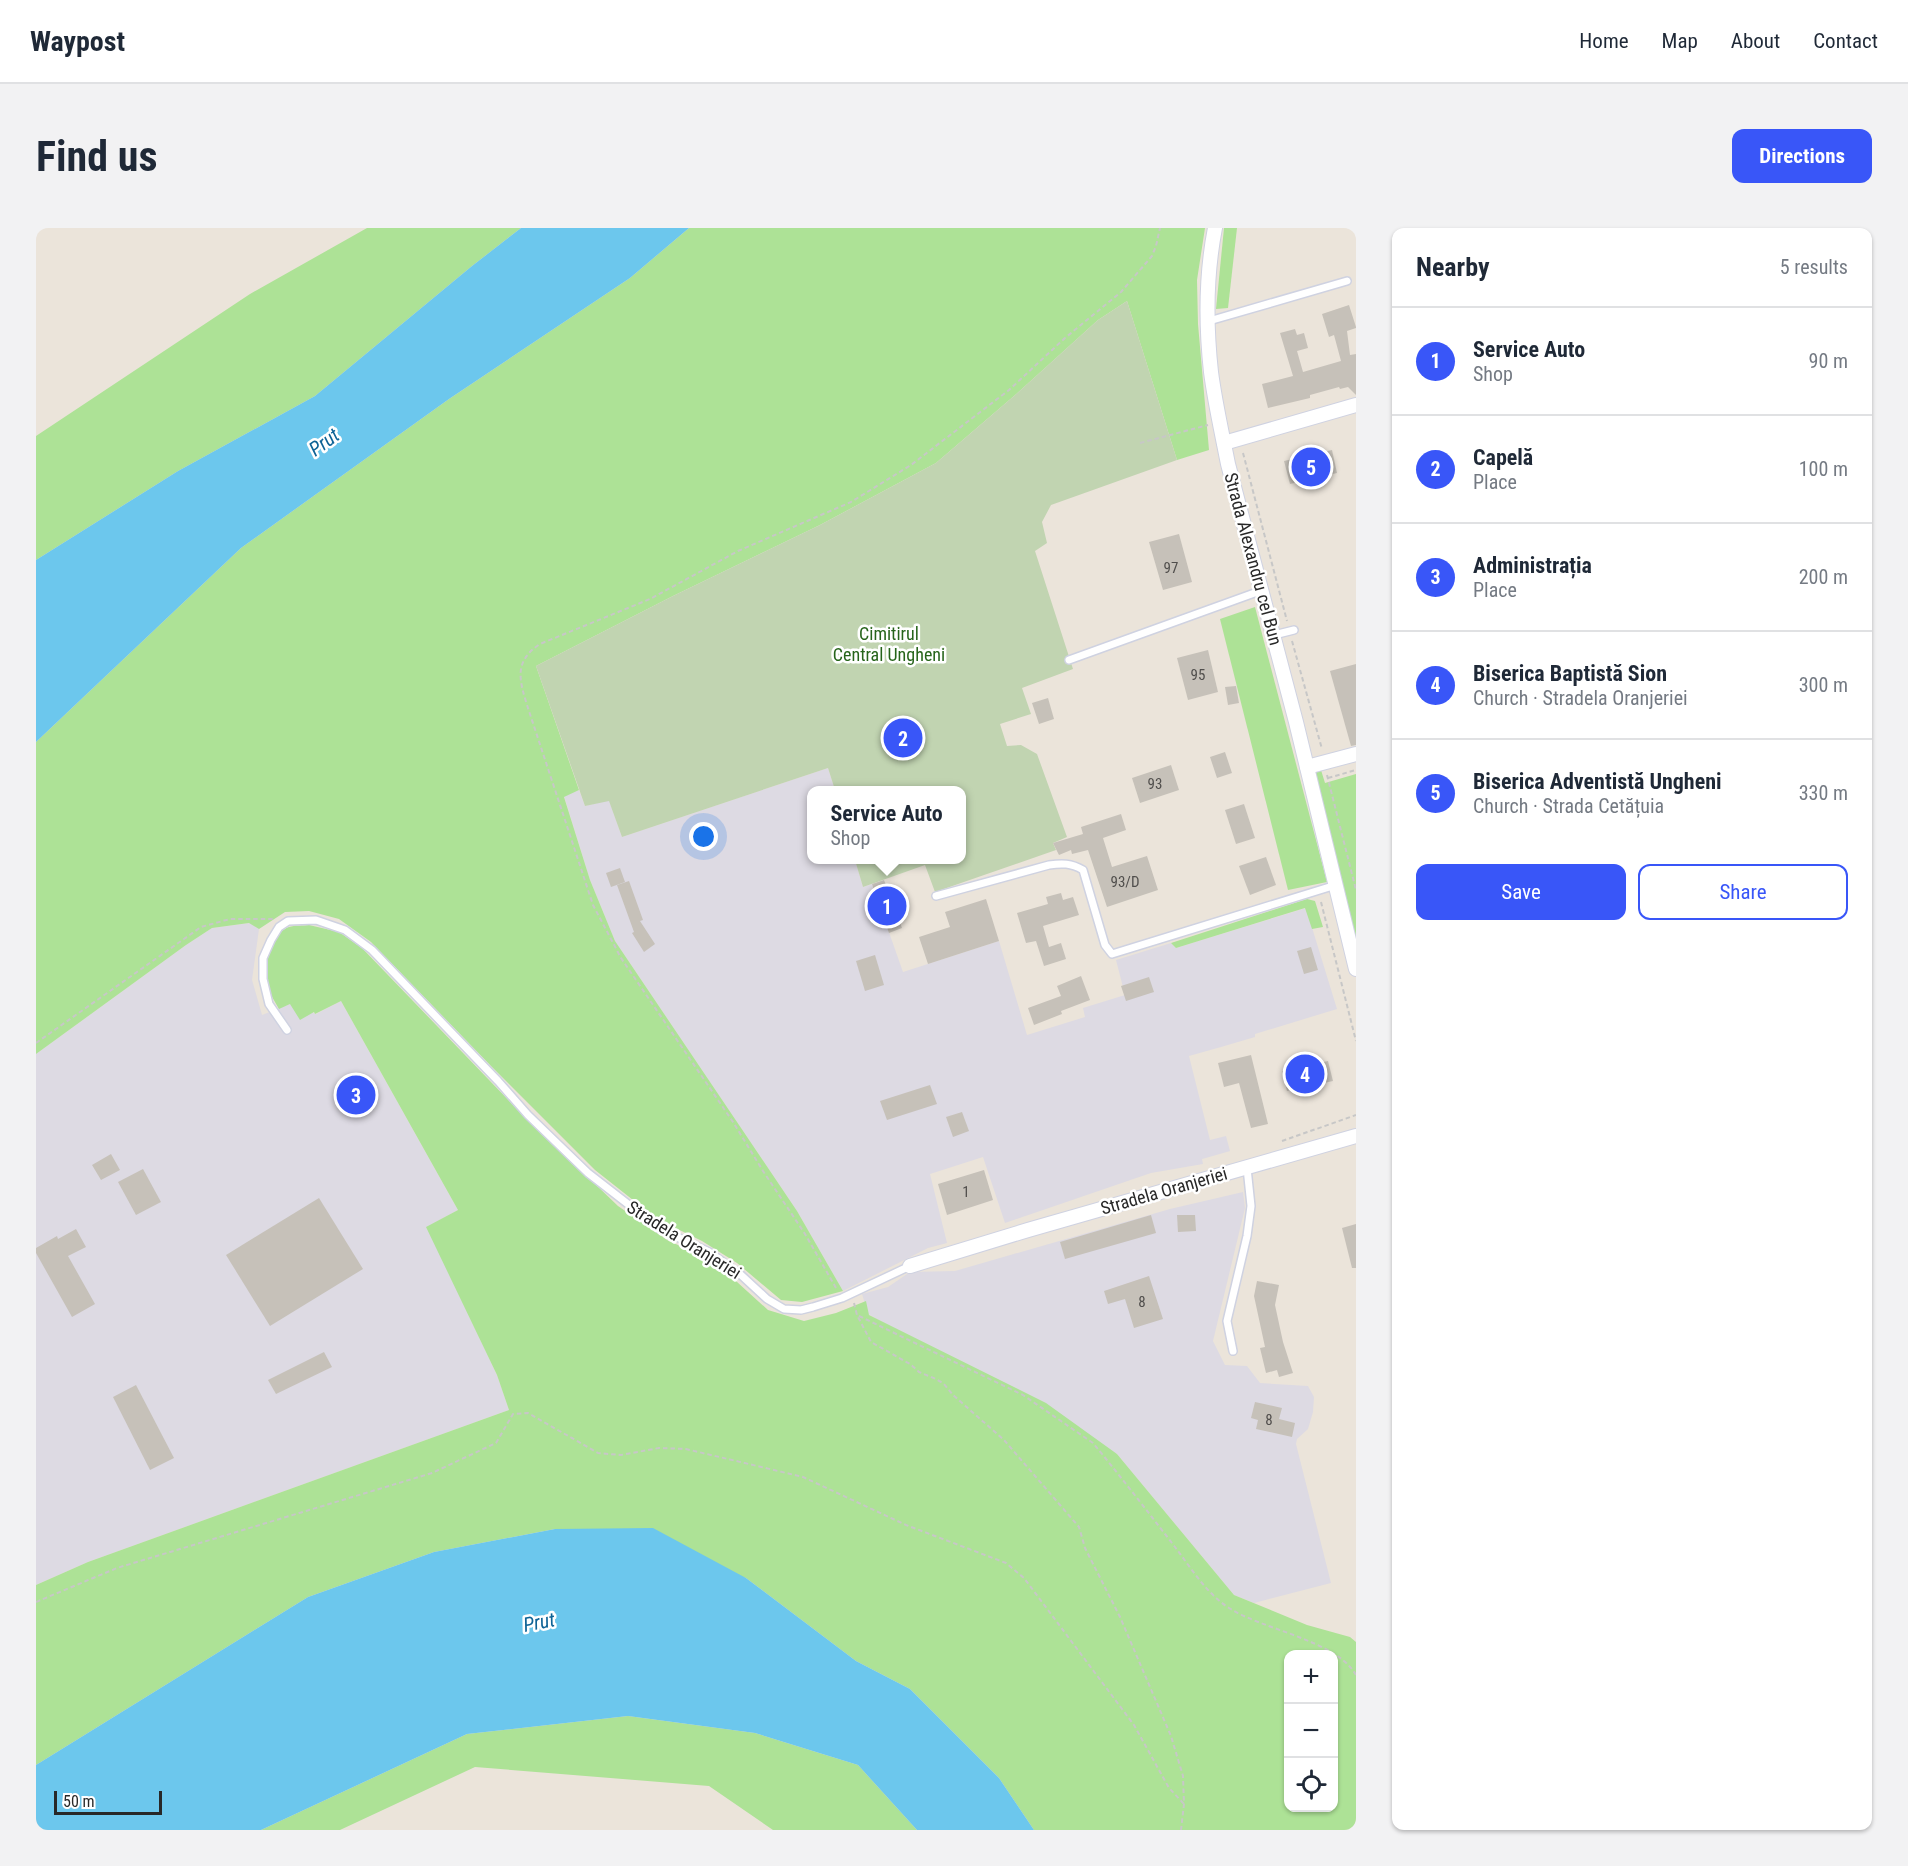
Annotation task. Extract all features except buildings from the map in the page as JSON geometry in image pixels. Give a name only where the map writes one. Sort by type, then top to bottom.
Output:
[{"type":"street","name":"Strada Alexandru cel Bun","points":[[1215,228],[1210,269],[1209,321],[1211,371],[1219,422],[1356,969]]},
{"type":"street","points":[[1224,443],[1356,405]]},
{"type":"street","points":[[1307,767],[1356,754]]},
{"type":"street","name":"Stradela Oranjeriei","points":[[910,1266],[1356,1136]]},
{"type":"lane","points":[[1209,321],[1347,281]]},
{"type":"lane","points":[[1069,660],[1260,591]]},
{"type":"lane","points":[[1274,635],[1292,630]]},
{"type":"lane","points":[[936,896],[1049,865],[1063,863],[1075,865],[1083,870],[1105,945],[1112,954],[1336,885]]},
{"type":"lane","name":"Stradela Oranjeriei","points":[[288,921],[316,920],[331,925],[345,930],[372,950],[528,1115],[579,1165],[623,1203],[660,1229],[709,1252],[741,1275],[767,1299],[784,1309],[801,1310],[842,1298],[910,1266]]},
{"type":"lane","points":[[287,1030],[268,1004],[263,979],[263,958],[279,927],[288,921]]},
{"type":"lane","name":"Stradela Oranjeriei","points":[[1233,1352],[1227,1321],[1247,1236],[1251,1206],[1247,1168]]},
{"type":"path","points":[[842,1298],[785,1203],[621,958],[605,930],[594,905],[527,705],[521,682],[521,666],[528,654],[540,644],[650,599],[738,551],[851,502],[911,465],[1009,390],[1065,338],[1121,292],[1152,256],[1160,228]]},
{"type":"path","points":[[1140,443],[1219,422]]},
{"type":"path","points":[[1239,438],[1292,630],[1356,890]]},
{"type":"path","points":[[1328,778],[1356,770]]},
{"type":"path","points":[[1318,891],[1356,1041]]},
{"type":"path","points":[[36,1043],[201,927],[230,919],[288,921]]},
{"type":"path","points":[[1279,1142],[1356,1114]]},
{"type":"path","points":[[852,1294],[857,1315],[871,1342],[910,1364],[919,1372],[944,1384],[996,1432],[1079,1527],[1085,1548],[1146,1674],[1171,1736],[1183,1776],[1184,1804],[1181,1830]]},
{"type":"path","points":[[857,1315],[1023,1395],[1069,1424],[1093,1443],[1216,1599],[1248,1618],[1310,1642],[1340,1657],[1356,1675]]},
{"type":"path","points":[[36,1602],[117,1568],[432,1473],[496,1443],[513,1414],[528,1413],[598,1452],[621,1455],[659,1448],[686,1449],[803,1477],[906,1525],[1006,1563],[1024,1578],[1134,1725],[1169,1788],[1184,1804]]},
{"type":"shaded area","points":[[828,768],[834,786],[807,786],[807,864],[856,864],[863,887],[872,884],[903,972],[999,941],[1027,1035],[1085,1017],[1083,1008],[1125,995],[1116,960],[1171,943],[1176,948],[1306,908],[1337,1009],[1255,1034],[1255,1037],[1189,1056],[1210,1140],[1226,1136],[1230,1151],[1202,1159],[1203,1164],[1151,1173],[1005,1223],[983,1157],[930,1174],[947,1243],[928,1248],[843,1291],[797,1211],[615,941],[590,880],[564,796],[579,790],[585,806],[609,800],[622,837]]},
{"type":"shaded area","points":[[250,923],[259,929],[252,980],[262,1015],[290,1004],[316,1014],[341,1001],[458,1210],[427,1227],[497,1375],[509,1410],[88,1562],[36,1585],[36,1054],[212,928]]},
{"type":"shaded area","points":[[1243,1192],[1245,1208],[1213,1341],[1225,1365],[1247,1366],[1260,1383],[1308,1386],[1314,1397],[1308,1429],[1297,1439],[1296,1444],[1331,1583],[1254,1603],[1234,1595],[1117,1454],[868,1314],[862,1294],[888,1287],[910,1272],[955,1271],[1170,1209]]},
{"type":"green space","points":[[367,228],[521,228],[315,396],[178,471],[36,560],[36,436],[250,294]]},
{"type":"green space","points":[[689,228],[1205,228],[1197,280],[1198,324],[1209,450],[1177,460],[1127,301],[1098,320],[936,463],[820,525],[536,666],[579,790],[564,797],[590,880],[615,941],[797,1211],[843,1291],[802,1302],[781,1300],[737,1263],[702,1241],[657,1219],[595,1170],[371,942],[339,919],[309,911],[285,912],[259,929],[249,923],[212,928],[36,1054],[36,742],[241,548],[449,399],[630,278]]},
{"type":"green space","points":[[1224,228],[1237,228],[1228,308],[1216,309]]},
{"type":"green space","name":"Cimitirul Central Ungheni","points":[[1127,301],[1177,460],[1051,505],[1042,522],[1047,543],[1035,551],[1073,669],[1022,688],[1031,714],[1000,724],[1007,746],[1021,745],[1037,754],[1067,837],[1053,843],[1056,850],[935,892],[925,865],[863,887],[856,864],[966,864],[966,786],[834,786],[828,768],[622,837],[609,801],[585,806],[536,666],[820,525],[936,463],[1098,320]]},
{"type":"green space","points":[[1255,607],[1327,882],[1288,890],[1220,619]]},
{"type":"green space","points":[[1321,770],[1325,783],[1356,774],[1356,941],[1313,773]]},
{"type":"green space","points":[[1307,899],[1315,901],[1323,927],[1312,929],[1305,908],[1176,948],[1171,943]]},
{"type":"green space","points":[[309,925],[339,932],[362,948],[517,1109],[618,1206],[667,1240],[715,1262],[768,1310],[804,1321],[836,1313],[866,1301],[869,1315],[1046,1403],[1117,1454],[1234,1595],[1307,1625],[1350,1637],[1356,1642],[1356,1830],[1034,1830],[999,1778],[910,1689],[856,1661],[746,1578],[555,1529],[434,1552],[308,1597],[36,1765],[36,1585],[88,1562],[509,1410],[497,1375],[426,1227],[458,1210],[341,1001],[300,1020],[290,1004],[279,1009],[270,992],[266,971],[267,962],[277,937],[291,926]]},
{"type":"green space","points":[[628,1716],[755,1733],[858,1765],[917,1830],[773,1830],[709,1786],[475,1767],[340,1830],[261,1830],[467,1734]]},
{"type":"water","name":"Prut","points":[[521,228],[689,228],[630,278],[449,399],[241,548],[36,742],[36,560],[178,471],[315,396]]},
{"type":"water","name":"Prut","points":[[653,1528],[746,1578],[856,1661],[910,1689],[999,1778],[1034,1830],[917,1830],[858,1765],[755,1733],[628,1716],[467,1734],[261,1830],[36,1830],[36,1765],[308,1597],[434,1552],[555,1529]]},
{"type":"place","name":"Biserica Adventistă Ungheni","points":[[1311,467]]},
{"type":"place","name":"Capelă","points":[[903,738]]},
{"type":"place","name":"Service Auto","points":[[887,906]]},
{"type":"place","name":"Biserica Baptistă Sion","points":[[1305,1074]]},
{"type":"place","name":"Administrația","points":[[356,1095]]}]
